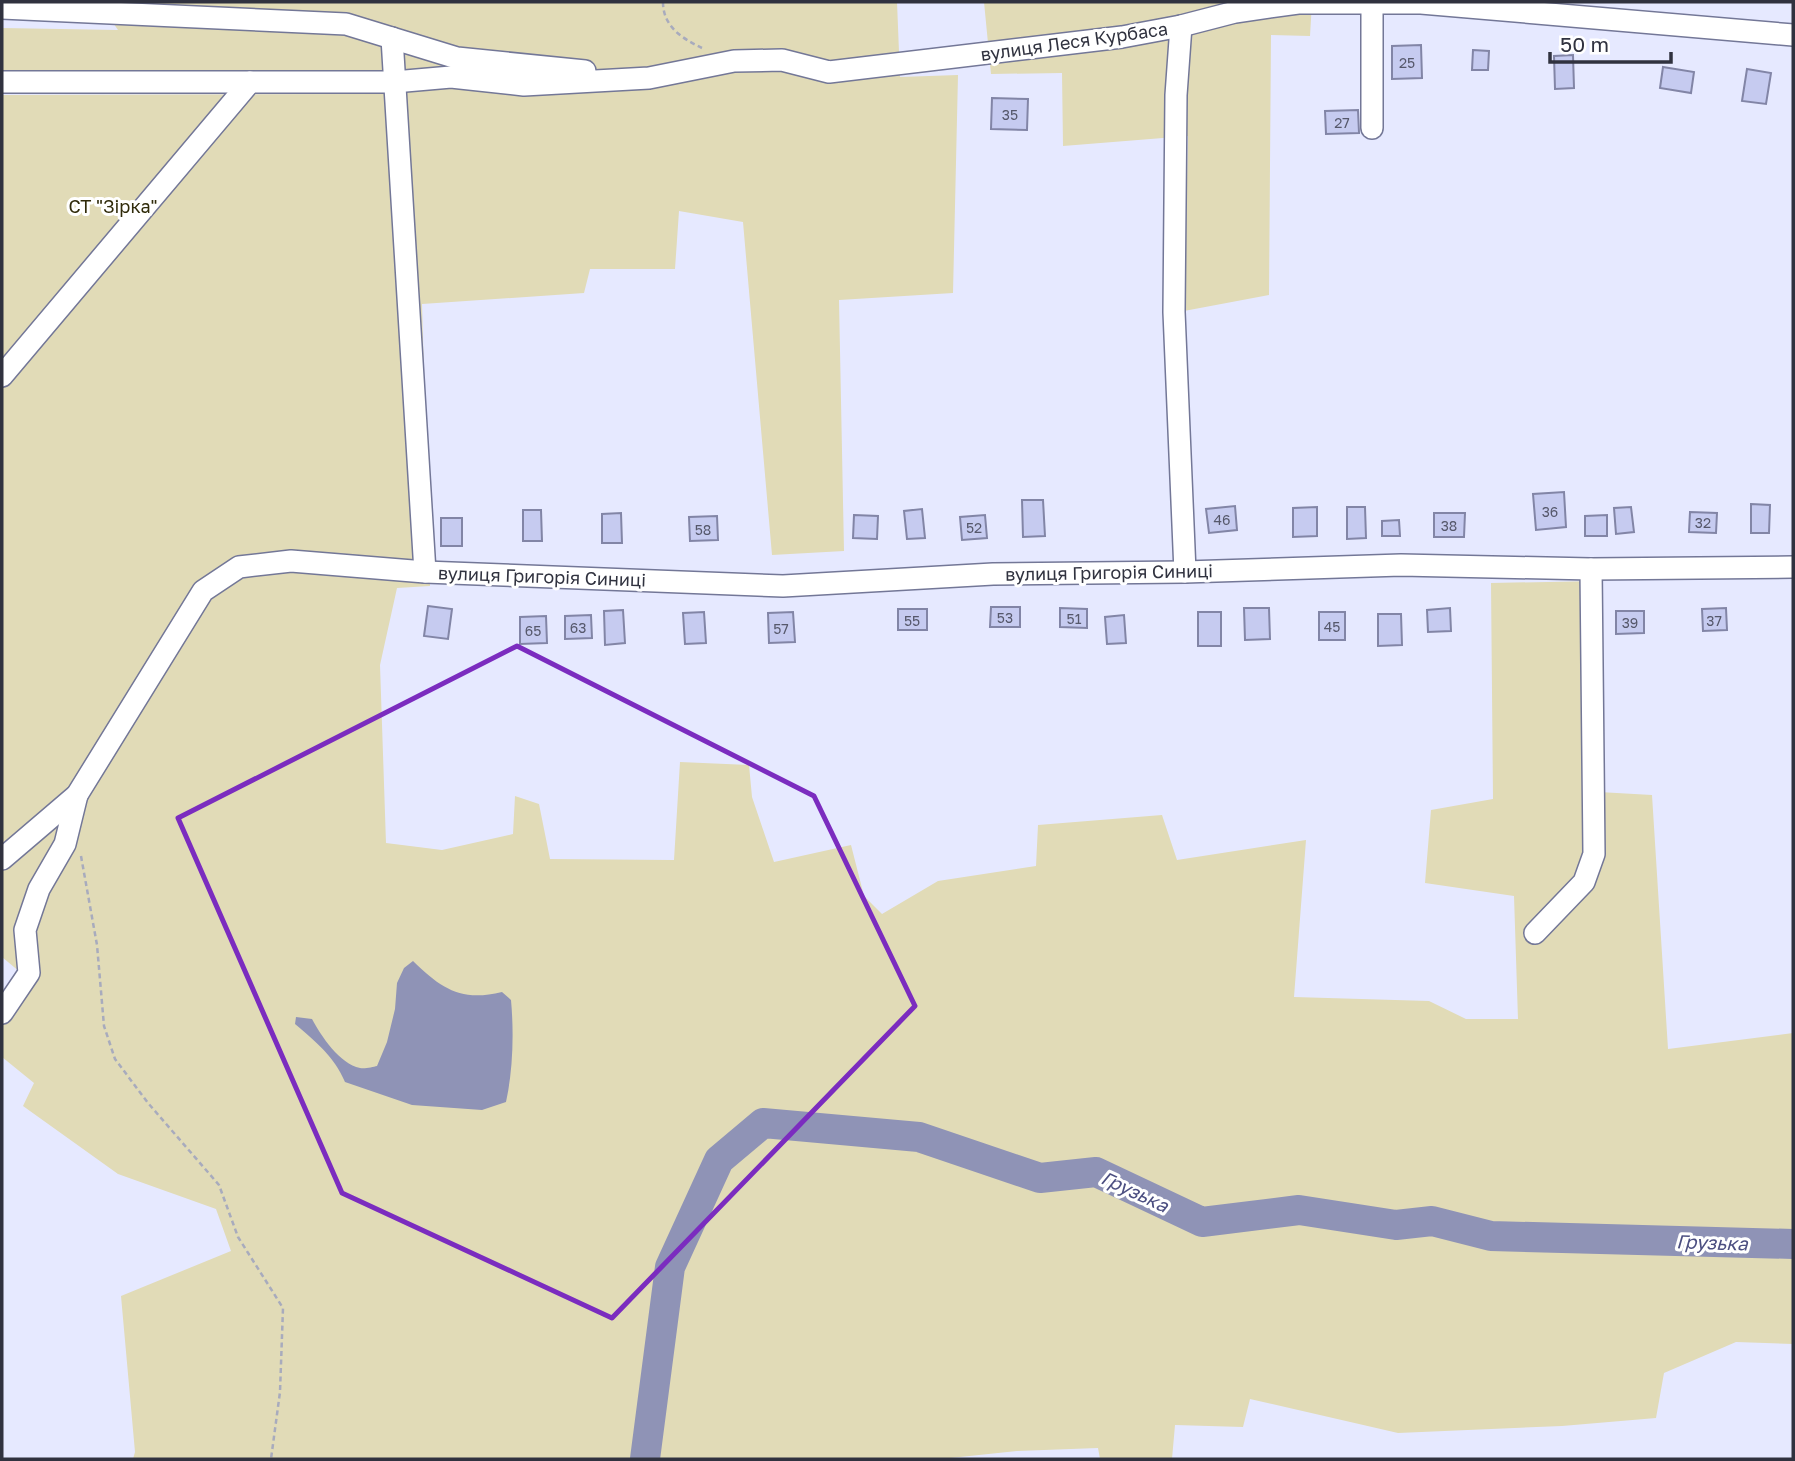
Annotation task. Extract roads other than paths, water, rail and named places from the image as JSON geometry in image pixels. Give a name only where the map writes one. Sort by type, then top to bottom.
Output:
[{"type":"street","name":"вулиця Леся Курбаса","points":[[649,78],[734,61],[782,60],[829,72],[1122,37],[1235,12],[1298,2],[1421,3],[1793,35]]},
{"type":"street","points":[[1372,128],[1373,3]]},
{"type":"street","points":[[2,8],[346,24],[457,58],[649,78]]},
{"type":"street","points":[[1181,26],[1176,95],[1174,312],[1185,572]]},
{"type":"street","points":[[392,38],[425,572]]},
{"type":"street","points":[[2,82],[394,82],[451,77],[524,85],[649,78]]},
{"type":"street","points":[[2,376],[250,82]]},
{"type":"street","name":"вулиця Григорія Синиці","points":[[77,795],[203,591],[239,567],[291,561],[425,572],[783,586],[993,574],[1185,572],[1401,565],[1591,569],[1793,567]]},
{"type":"street","points":[[1535,933],[1584,882],[1594,854],[1591,569]]},
{"type":"street","points":[[2,859],[77,795]]},
{"type":"street","points":[[2,1013],[29,973],[24,930],[39,888],[65,844],[77,795]]},
{"type":"water","points":[[413,961],[433,979],[453,991],[475,995],[502,992],[511,1000],[512,1051],[506,1102],[482,1110],[412,1105],[345,1082],[330,1057],[295,1024],[296,1017],[312,1019],[326,1041],[345,1061],[360,1068],[377,1066],[387,1042],[395,1009],[397,983],[404,968]]},
{"type":"waterway","name":"Грузька","points":[[645,1459],[670,1267],[719,1160],[763,1123],[919,1137],[1040,1178],[1096,1172],[1202,1222],[1299,1210],[1396,1225],[1432,1221],[1491,1236],[1793,1244]]},
{"type":"park label","name":"СТ \"Зірка\"","points":[[113,206]]}]
